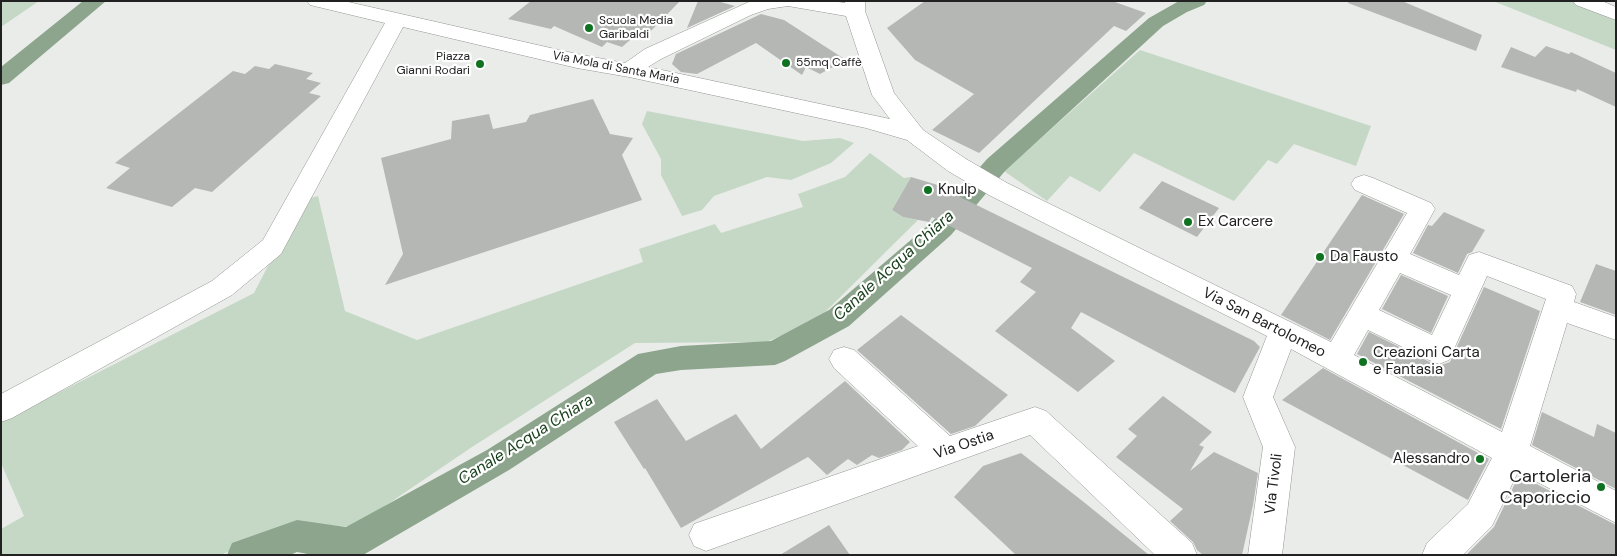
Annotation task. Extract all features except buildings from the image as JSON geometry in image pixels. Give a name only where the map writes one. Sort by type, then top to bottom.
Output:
[{"type":"street","name":"Via Mola di Santa Maria","points":[[317,1],[577,61],[629,70],[870,121],[915,135]]},
{"type":"street","points":[[629,70],[653,54],[744,11],[765,3],[784,1]]},
{"type":"street","points":[[792,1],[855,6],[883,95],[915,135]]},
{"type":"street","points":[[1583,1],[1616,14]]},
{"type":"street","points":[[1,408],[222,288],[272,247],[397,19]]},
{"type":"street","name":"Via San Bartolomeo","points":[[915,135],[957,165],[998,189],[1283,332],[1512,451],[1616,508]]},
{"type":"street","points":[[1336,360],[1422,209],[1364,184]]},
{"type":"street","points":[[1394,259],[1467,290]]},
{"type":"street","points":[[1362,314],[1439,352],[1479,262],[1562,294],[1512,451],[1480,515],[1439,555]]},
{"type":"street","points":[[1559,308],[1616,330]]},
{"type":"street","name":"Via Tivoli","points":[[1265,555],[1279,447],[1258,397],[1283,332]]},
{"type":"street","points":[[844,359],[946,452]]},
{"type":"street","name":"Via Ostia","points":[[706,535],[1035,420],[1180,555]]},
{"type":"green space","points":[[1,1],[39,1],[1,27]]},
{"type":"green space","points":[[1493,1],[1571,1],[1616,19],[1616,50]]},
{"type":"green space","points":[[1140,50],[1371,126],[1356,166],[1294,144],[1277,164],[1268,160],[1234,201],[1134,153],[1100,192],[1070,176],[1047,201],[1004,171]]},
{"type":"green space","points":[[647,111],[803,141],[840,138],[854,143],[831,163],[791,180],[767,177],[714,196],[702,210],[682,216],[661,175],[661,159],[642,124]]},
{"type":"green space","points":[[870,153],[904,178],[911,177],[892,210],[903,217],[918,220],[815,322],[766,342],[635,343],[472,447],[354,527],[305,523],[220,555],[1,555],[1,529],[24,516],[1,463],[1,422],[254,293],[302,200],[318,196],[345,311],[417,340],[643,262],[639,249],[715,224],[721,233],[803,207],[798,194],[845,177]]},
{"type":"waterway","points":[[1,78],[96,1]]},
{"type":"waterway","name":"Canale Acqua Chiara","points":[[244,555],[297,536],[349,544],[498,460],[649,363],[681,358],[775,353],[839,318],[942,228],[996,165],[1156,22],[1180,8],[1197,1]]},
{"type":"place","name":"Scuola Media Garibaldi","points":[[589,28]]},
{"type":"place","name":"55mq Caffè","points":[[786,63]]},
{"type":"place","name":"Piazza Gianni Rodari","points":[[480,64]]},
{"type":"place","name":"Knulp","points":[[928,190]]},
{"type":"place","name":"Ex Carcere","points":[[1188,222]]},
{"type":"place","name":"Da Fausto","points":[[1320,257]]},
{"type":"place","name":"Creazioni Carta e Fantasia","points":[[1363,362]]},
{"type":"place","name":"Alessandro","points":[[1480,459]]},
{"type":"place","name":"Cartoleria Caporiccio","points":[[1601,487]]}]
